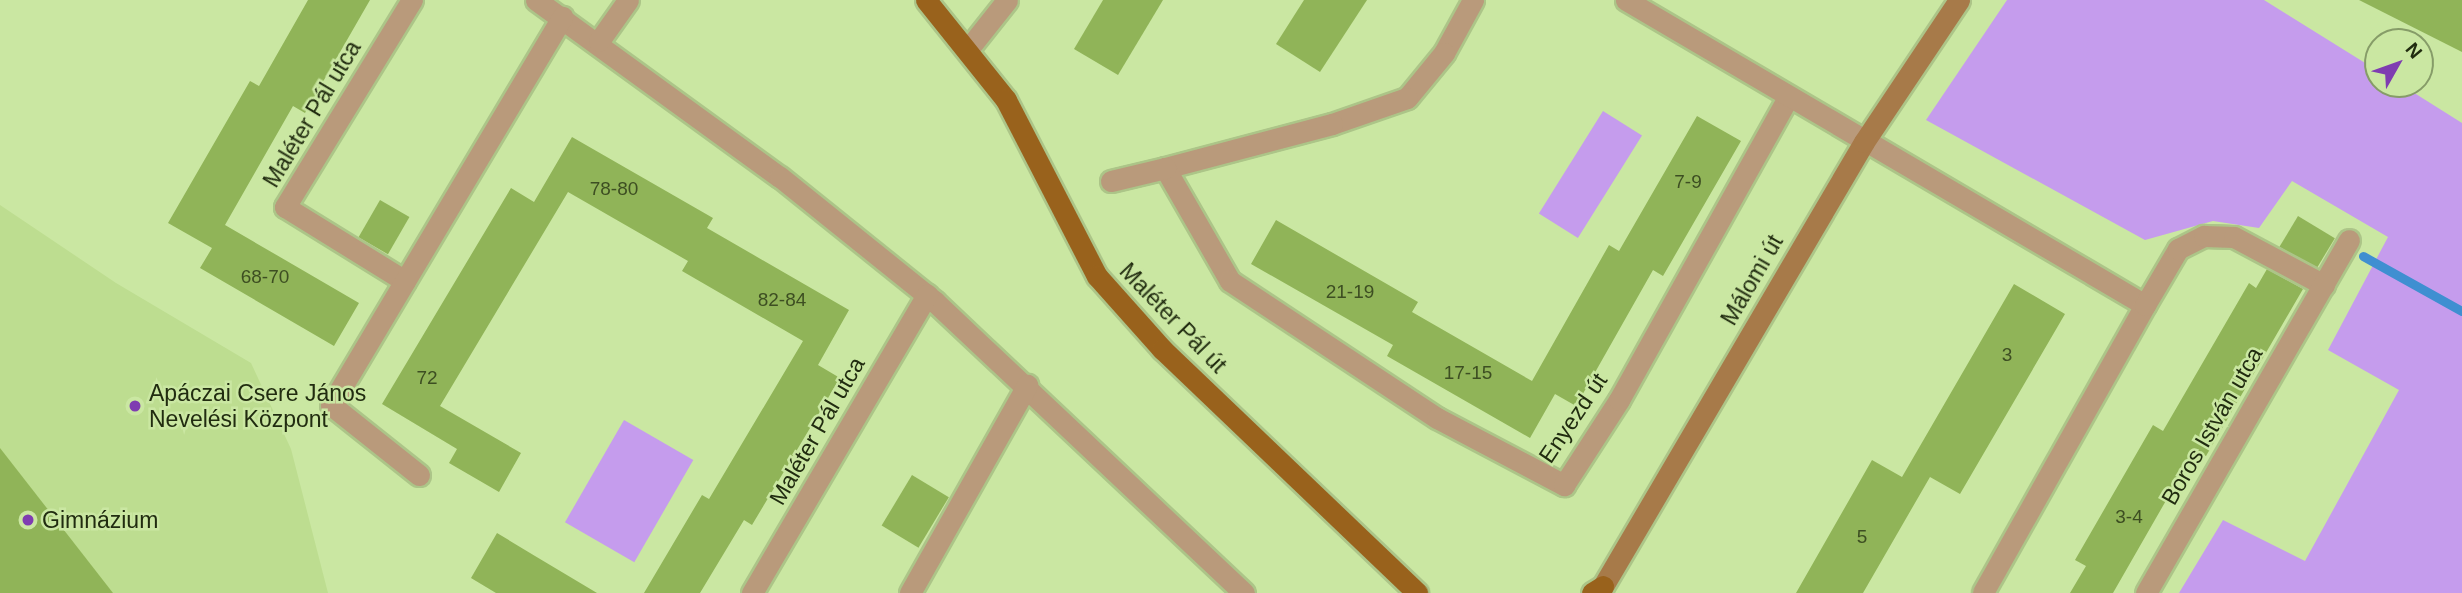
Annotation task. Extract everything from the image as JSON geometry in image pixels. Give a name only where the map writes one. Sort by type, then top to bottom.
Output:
[{"type":"main road","name":"Maléter Pál út","points":[[926,0],[969,48],[1006,100],[1097,276],[1162,349],[1417,593]]},
{"type":"street","name":"Maléter Pál utca","points":[[405,281],[285,207],[412,0]]},
{"type":"street","points":[[536,0],[599,41],[927,295],[1027,385],[1244,593]]},
{"type":"street","points":[[599,41],[628,0]]},
{"type":"street","points":[[969,48],[1007,0]]},
{"type":"street","points":[[1111,181],[1332,124],[1407,98],[1444,53],[1473,0]]},
{"type":"street","points":[[1626,0],[2145,305]]},
{"type":"street","name":"Málomi út","points":[[1599,591],[1864,142],[1959,0]]},
{"type":"street","points":[[419,475],[331,405],[562,17]]},
{"type":"street","name":"Enyezd út","points":[[1165,168],[1230,281],[1437,418],[1564,485],[1619,400],[1789,96]]},
{"type":"street","points":[[1983,593],[2178,249],[2204,236],[2234,237],[2324,285]]},
{"type":"street","name":"Boros István utca","points":[[2146,593],[2349,240]]},
{"type":"street","name":"Maléter Pál utca","points":[[752,593],[927,295]]},
{"type":"street","points":[[910,593],[1027,385]]},
{"type":"shaded area","points":[[2007,0],[2264,0],[2364,62],[2364,98],[2422,98],[2462,123],[2462,593],[2179,593],[2223,520],[2305,561],[2399,390],[2328,350],[2388,237],[2292,181],[2259,228],[2213,221],[2145,240],[1926,120]]},
{"type":"shaded area","points":[[1603,111],[1642,135],[1578,238],[1539,214]]},
{"type":"shaded area","name":"Apáczai Csere János Nevelési Központ","points":[[0,205],[116,283],[251,363],[291,449],[328,593],[0,593]]},
{"type":"shaded area","points":[[624,420],[693,460],[634,562],[565,522]]},
{"type":"building","points":[[308,0],[370,0],[305,113],[293,106],[225,225],[359,303],[334,346],[200,268],[212,248],[168,223],[250,81],[259,86]]},
{"type":"building","points":[[1103,0],[1163,0],[1118,75],[1074,49]]},
{"type":"building","points":[[1304,0],[1367,0],[1320,72],[1276,44]]},
{"type":"building","points":[[2359,0],[2462,0],[2462,52],[2434,38],[2434,28],[2414,28]]},
{"type":"building","points":[[1697,116],[1741,141],[1663,276],[1653,270],[1576,406],[1555,394],[1530,438],[1387,356],[1393,345],[1251,264],[1276,220],[1418,302],[1412,312],[1532,381],[1609,245],[1619,251]]},
{"type":"building","points":[[572,137],[713,218],[707,228],[849,310],[818,365],[840,378],[752,525],[744,520],[700,593],[644,593],[702,495],[709,499],[803,341],[682,271],[688,261],[568,192],[440,406],[521,453],[499,492],[449,463],[457,449],[382,404],[511,188],[534,202]]},
{"type":"building","points":[[380,200],[409,217],[388,254],[358,237]]},
{"type":"building","points":[[2298,216],[2335,238],[2316,269],[2279,247]]},
{"type":"building","points":[[2267,269],[2303,289],[2206,456],[2195,450],[2113,593],[2070,593],[2086,566],[2075,560],[2153,425],[2163,431],[2249,283],[2256,288]]},
{"type":"building","points":[[2014,284],[2065,314],[1960,494],[1930,477],[1863,593],[1796,593],[1872,460],[1902,477]]},
{"type":"building","name":"Gimnázium","points":[[0,448],[113,593],[0,593]]},
{"type":"building","points":[[912,475],[949,497],[918,548],[882,526]]},
{"type":"building","points":[[497,533],[597,593],[496,593],[471,578]]},
{"type":"waterway","points":[[2363,256],[2462,311]]},
{"type":"place","name":"Apáczai Csere János Nevelési Központ","points":[[135,406]]},
{"type":"place","name":"Gimnázium","points":[[28,520]]}]
